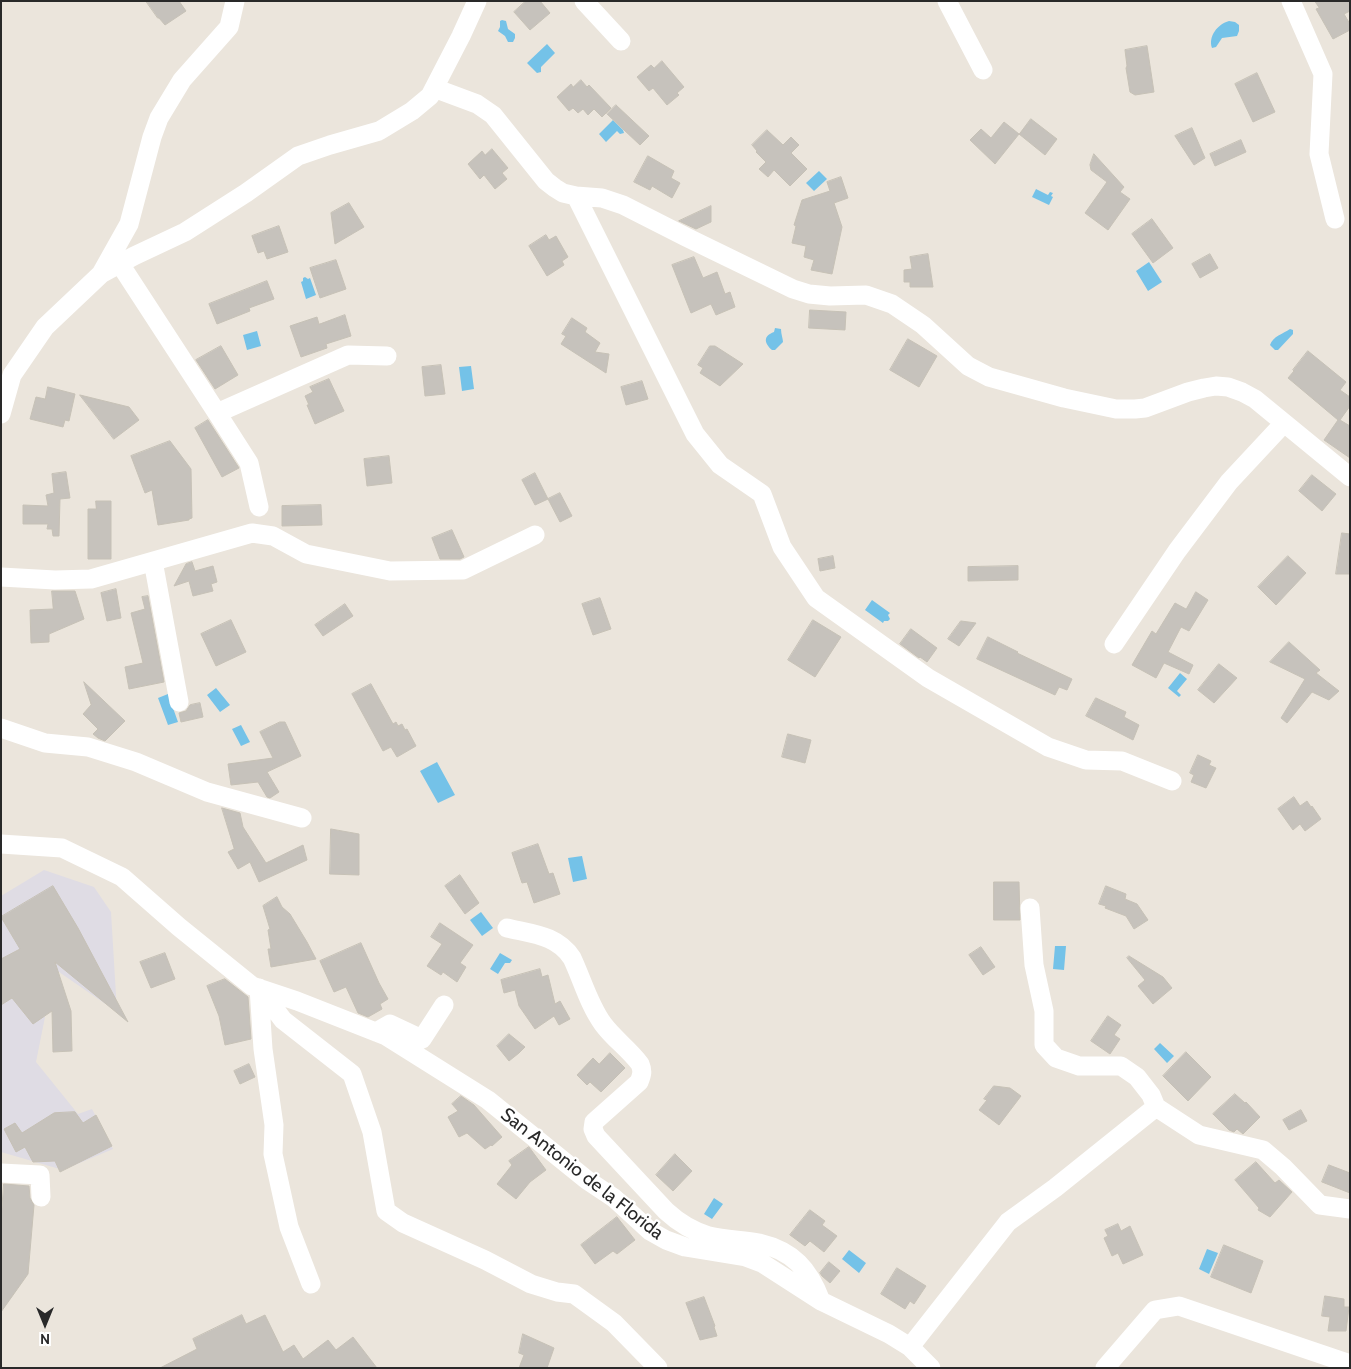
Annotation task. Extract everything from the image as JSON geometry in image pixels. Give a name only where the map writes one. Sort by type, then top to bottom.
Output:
[{"type":"street","points":[[101,274],[129,224],[158,118],[182,80],[229,27],[235,1]]},
{"type":"street","points":[[1,414],[12,374],[45,327],[101,274],[185,232],[246,193],[298,156],[379,131],[412,111],[430,96],[477,1]]},
{"type":"street","points":[[584,1],[621,41]]},
{"type":"street","points":[[948,1],[983,70]]},
{"type":"street","points":[[1291,1],[1323,74],[1319,154],[1335,219]]},
{"type":"street","points":[[434,88],[477,104],[494,115],[546,181],[563,193],[602,198],[623,204],[686,238],[793,289],[809,294],[830,296],[866,295],[892,304],[923,325],[968,366],[990,377],[1071,400],[1125,409],[1145,408],[1204,388],[1228,387],[1256,399],[1350,477]]},
{"type":"street","points":[[576,196],[695,434],[720,465],[762,494],[782,547],[816,598],[928,678],[1048,747],[1086,760],[1122,761],[1172,781]]},
{"type":"street","points":[[120,264],[249,463],[260,506]]},
{"type":"street","points":[[216,412],[348,355],[388,356]]},
{"type":"street","points":[[1114,644],[1177,551],[1229,482],[1284,423]]},
{"type":"street","points":[[1,577],[56,580],[91,579],[252,533],[273,536],[306,554],[390,571],[464,570],[535,535]]},
{"type":"street","points":[[153,561],[179,702]]},
{"type":"street","points":[[1,728],[45,743],[88,747],[136,762],[207,792],[302,818]]},
{"type":"street","name":"San Antonio de la Florida","points":[[1,844],[62,848],[122,877],[179,927],[252,986],[297,1000],[386,1036],[488,1100],[587,1180],[614,1198],[650,1230],[666,1240],[685,1247],[746,1257],[762,1263],[821,1301],[889,1334],[910,1347],[931,1368]]},
{"type":"street","points":[[1030,908],[1034,965],[1044,1012],[1044,1045],[1056,1058],[1079,1066],[1121,1066],[1137,1077],[1151,1095],[1156,1106],[1199,1135],[1263,1150],[1320,1204],[1350,1209]]},
{"type":"street","points":[[507,928],[550,939],[567,950],[602,1023],[640,1064],[642,1075],[639,1082],[594,1122],[593,1129],[596,1136],[678,1222],[692,1230],[711,1236],[759,1243],[776,1248],[792,1257],[805,1269],[815,1284],[821,1301]]},
{"type":"street","points":[[259,988],[263,1049],[274,1125],[273,1154],[289,1227],[311,1284]]},
{"type":"street","name":"San Antonio de la Florida","points":[[259,988],[282,1020],[352,1074],[372,1132],[386,1211],[403,1223],[485,1260],[531,1284],[557,1292],[574,1294],[614,1323],[658,1368]]},
{"type":"street","points":[[376,1032],[390,1024],[422,1038],[444,1005]]},
{"type":"street","points":[[910,1347],[1008,1222],[1055,1188],[1156,1106]]},
{"type":"street","points":[[1,1174],[40,1175],[41,1197]]},
{"type":"street","points":[[1105,1368],[1155,1310],[1179,1306],[1350,1364]]},
{"type":"shaded area","points":[[44,870],[94,887],[111,912],[117,1012],[59,972],[28,994],[45,1017],[36,1062],[78,1114],[92,1109],[113,1149],[63,1170],[1,1152],[1,896]]},
{"type":"water","points":[[500,21],[506,21],[508,29],[515,34],[513,42],[508,42],[505,36],[498,31]]},
{"type":"water","points":[[1229,21],[1239,25],[1237,36],[1222,38],[1216,47],[1212,48],[1211,39],[1215,31]]},
{"type":"water","points":[[547,44],[555,53],[541,67],[541,72],[537,73],[527,63]]},
{"type":"water","points":[[613,120],[624,133],[620,134],[617,131],[606,142],[599,134]]},
{"type":"water","points":[[819,171],[827,179],[814,191],[806,183]]},
{"type":"water","points":[[1036,189],[1048,195],[1050,192],[1053,193],[1049,205],[1032,197]]},
{"type":"water","points":[[1149,262],[1162,282],[1148,291],[1136,271]]},
{"type":"water","points":[[303,278],[310,278],[316,295],[306,299],[301,282]]},
{"type":"water","points":[[775,328],[781,329],[783,342],[775,350],[772,350],[767,345],[766,338],[774,332]]},
{"type":"water","points":[[1290,329],[1293,330],[1293,334],[1278,350],[1275,350],[1270,345],[1271,342]]},
{"type":"water","points":[[257,331],[261,346],[247,350],[243,335]]},
{"type":"water","points":[[471,366],[474,389],[462,391],[459,367]]},
{"type":"water","points":[[872,600],[890,613],[888,621],[883,623],[865,610]]},
{"type":"water","points":[[1180,673],[1187,679],[1177,691],[1181,695],[1179,697],[1168,688]]},
{"type":"water","points":[[216,688],[230,705],[220,712],[207,695]]},
{"type":"water","points":[[168,694],[178,722],[168,725],[158,698]]},
{"type":"water","points":[[241,725],[250,742],[241,746],[232,729]]},
{"type":"water","points":[[437,762],[455,795],[438,803],[420,771]]},
{"type":"water","points":[[582,856],[587,879],[573,882],[568,858]]},
{"type":"water","points":[[481,912],[493,928],[482,936],[470,920]]},
{"type":"water","points":[[1055,946],[1066,946],[1064,970],[1053,969]]},
{"type":"water","points":[[500,953],[512,960],[510,963],[505,963],[498,974],[490,969]]},
{"type":"water","points":[[1160,1043],[1174,1056],[1167,1063],[1154,1049]]},
{"type":"water","points":[[714,1198],[723,1204],[712,1219],[704,1214]]},
{"type":"water","points":[[1207,1249],[1218,1253],[1209,1274],[1199,1269]]},
{"type":"water","points":[[849,1250],[866,1263],[859,1273],[842,1259]]},
{"type":"building","points":[[146,1],[179,1],[186,11],[165,25]]},
{"type":"building","points":[[526,1],[540,1],[550,13],[530,30],[514,12]]},
{"type":"building","points":[[1315,1],[1350,1],[1350,11],[1344,14],[1350,24],[1350,30],[1333,39],[1316,9],[1319,8]]},
{"type":"building","points":[[1147,46],[1154,92],[1135,95],[1130,92],[1125,50]]},
{"type":"building","points":[[662,61],[684,87],[677,93],[679,95],[667,105],[653,88],[649,91],[637,77],[651,65],[654,68]]},
{"type":"building","points":[[1257,73],[1275,112],[1253,122],[1235,84]]},
{"type":"building","points":[[581,80],[587,87],[589,85],[611,108],[602,117],[594,109],[588,115],[583,109],[578,113],[573,108],[569,111],[557,97],[571,84],[573,87]]},
{"type":"building","points":[[616,105],[649,136],[640,145],[607,114]]},
{"type":"building","points":[[1031,119],[1057,139],[1045,155],[1019,134]]},
{"type":"building","points":[[1004,122],[1019,134],[995,164],[970,140],[981,129],[991,138]]},
{"type":"building","points":[[1192,128],[1205,158],[1194,165],[1175,136]]},
{"type":"building","points":[[767,130],[783,145],[791,137],[799,145],[791,153],[807,169],[790,186],[774,170],[768,177],[759,169],[766,162],[752,145]]},
{"type":"building","points":[[1241,140],[1246,152],[1215,166],[1210,154]]},
{"type":"building","points":[[492,149],[508,168],[502,173],[507,179],[495,189],[484,175],[480,179],[468,164],[482,151],[485,155]]},
{"type":"building","points":[[1094,154],[1124,187],[1120,192],[1130,199],[1108,230],[1085,213],[1107,182],[1091,170],[1090,165]]},
{"type":"building","points":[[648,156],[674,171],[671,178],[680,183],[672,198],[652,186],[650,190],[634,182]]},
{"type":"building","points":[[841,177],[848,198],[834,203],[842,227],[832,274],[811,270],[814,260],[804,257],[806,246],[792,243],[796,226],[794,225],[802,200],[830,191],[827,182]]},
{"type":"building","points":[[349,203],[364,227],[335,244],[331,213]]},
{"type":"building","points":[[711,206],[711,222],[696,229],[679,221]]},
{"type":"building","points":[[1152,219],[1173,248],[1153,263],[1132,234]]},
{"type":"building","points":[[279,226],[288,252],[267,259],[264,251],[258,253],[252,236]]},
{"type":"building","points":[[546,235],[549,240],[556,236],[568,257],[562,261],[564,265],[547,276],[529,246]]},
{"type":"building","points":[[928,254],[933,287],[910,287],[910,282],[904,282],[904,270],[912,269],[910,257]]},
{"type":"building","points":[[1210,254],[1218,268],[1200,278],[1192,264]]},
{"type":"building","points":[[694,257],[703,278],[717,272],[725,294],[730,292],[735,307],[716,315],[711,304],[691,313],[672,265]]},
{"type":"building","points":[[336,260],[346,289],[320,298],[310,268]]},
{"type":"building","points":[[267,281],[274,299],[249,308],[250,311],[217,324],[209,304]]},
{"type":"building","points":[[810,310],[846,312],[845,330],[809,328]]},
{"type":"building","points":[[345,315],[351,336],[326,344],[327,348],[301,357],[290,326],[317,317],[319,324]]},
{"type":"building","points":[[572,318],[587,328],[585,332],[600,343],[595,352],[609,354],[606,373],[561,344],[566,336],[562,334]]},
{"type":"building","points":[[908,339],[937,356],[919,387],[890,370]]},
{"type":"building","points":[[221,346],[238,375],[215,389],[196,360]]},
{"type":"building","points":[[710,346],[715,346],[743,364],[720,386],[700,373],[703,368],[698,365]]},
{"type":"building","points":[[1308,351],[1346,382],[1340,390],[1350,397],[1350,406],[1340,420],[1350,426],[1350,458],[1324,440],[1338,420],[1288,378]]},
{"type":"building","points":[[441,365],[445,394],[425,396],[422,367]]},
{"type":"building","points":[[329,379],[344,411],[315,424],[305,396],[313,392],[310,387]]},
{"type":"building","points":[[642,381],[648,399],[626,405],[621,387]]},
{"type":"building","points":[[48,387],[75,394],[69,421],[65,420],[63,427],[30,419],[36,397],[45,399]]},
{"type":"building","points":[[80,395],[129,407],[139,420],[114,439]]},
{"type":"building","points":[[208,420],[239,468],[222,477],[195,428]]},
{"type":"building","points":[[170,441],[191,469],[192,518],[158,525],[152,490],[145,493],[131,456]]},
{"type":"building","points":[[389,456],[392,483],[367,486],[364,459]]},
{"type":"building","points":[[66,472],[70,498],[60,499],[59,536],[53,536],[52,529],[47,529],[48,524],[23,524],[23,505],[48,506],[46,495],[54,493],[52,474]]},
{"type":"building","points":[[535,473],[548,499],[535,505],[522,480]]},
{"type":"building","points":[[1312,475],[1336,494],[1322,511],[1299,491]]},
{"type":"building","points":[[560,493],[572,516],[560,522],[548,499]]},
{"type":"building","points":[[96,501],[111,501],[111,559],[88,559],[88,509],[96,509]]},
{"type":"building","points":[[321,505],[322,525],[282,526],[282,506]]},
{"type":"building","points":[[452,530],[464,557],[460,559],[440,559],[432,538]]},
{"type":"building","points":[[1342,533],[1350,534],[1350,574],[1336,574]]},
{"type":"building","points":[[833,556],[835,568],[820,571],[818,559]]},
{"type":"building","points":[[1288,556],[1306,573],[1276,605],[1258,587]]},
{"type":"building","points":[[192,562],[195,571],[213,566],[217,582],[211,584],[213,591],[193,596],[189,581],[174,586],[186,564]]},
{"type":"building","points":[[1018,566],[1018,580],[968,581],[968,567]]},
{"type":"building","points":[[116,589],[121,618],[107,621],[101,593]]},
{"type":"building","points":[[52,591],[75,591],[84,619],[49,634],[49,642],[31,643],[30,610],[53,609]]},
{"type":"building","points":[[1196,592],[1208,600],[1189,631],[1181,627],[1168,652],[1193,665],[1189,674],[1164,663],[1156,678],[1132,665],[1152,631],[1156,634],[1175,603],[1186,609]]},
{"type":"building","points":[[148,596],[164,682],[129,689],[125,667],[143,663],[131,613],[145,609],[142,597]]},
{"type":"building","points":[[600,598],[611,629],[593,635],[582,604]]},
{"type":"building","points":[[345,604],[353,616],[323,636],[315,625]]},
{"type":"building","points":[[231,620],[246,652],[216,666],[201,634]]},
{"type":"building","points":[[813,620],[841,637],[815,677],[788,660]]},
{"type":"building","points":[[961,621],[976,623],[959,646],[948,639]]},
{"type":"building","points":[[911,629],[937,648],[927,662],[900,644]]},
{"type":"building","points":[[988,637],[1072,679],[1067,690],[1059,687],[1055,695],[977,659]]},
{"type":"building","points":[[1289,642],[1320,670],[1316,673],[1339,691],[1329,700],[1312,692],[1287,723],[1281,718],[1305,679],[1270,662]]},
{"type":"building","points":[[1219,664],[1237,678],[1214,703],[1198,690]]},
{"type":"building","points":[[84,682],[125,721],[105,741],[93,734],[98,729],[83,714],[91,705]]},
{"type":"building","points":[[371,684],[393,724],[396,722],[398,726],[402,724],[405,730],[407,729],[416,746],[397,757],[391,747],[383,751],[352,694]]},
{"type":"building","points":[[1096,698],[1126,712],[1124,717],[1139,725],[1133,740],[1086,716]]},
{"type":"building","points":[[200,703],[203,717],[181,722],[179,713],[186,711],[190,705]]},
{"type":"building","points":[[280,722],[285,722],[301,756],[267,772],[279,792],[270,798],[267,797],[258,782],[231,785],[228,764],[273,758],[260,732]]},
{"type":"building","points":[[788,734],[811,740],[805,763],[782,757]]},
{"type":"building","points":[[1198,755],[1211,761],[1209,765],[1216,768],[1206,788],[1191,782],[1194,775],[1190,773]]},
{"type":"building","points":[[1294,797],[1300,806],[1307,801],[1321,819],[1305,831],[1300,824],[1293,830],[1278,809]]},
{"type":"building","points":[[222,808],[240,813],[243,827],[266,863],[303,845],[307,860],[259,882],[250,862],[238,869],[228,852],[234,849]]},
{"type":"building","points":[[331,829],[359,834],[359,875],[330,874]]},
{"type":"building","points":[[538,844],[549,874],[553,873],[560,894],[534,903],[527,882],[522,883],[512,853]]},
{"type":"building","points":[[460,875],[479,903],[465,914],[445,886]]},
{"type":"building","points":[[994,882],[1019,882],[1020,920],[994,920]]},
{"type":"building","points":[[53,886],[78,928],[128,1022],[55,962],[71,1011],[72,1051],[53,1052],[52,1011],[33,1024],[12,998],[1,1005],[1,959],[20,949],[1,917]]},
{"type":"building","points":[[1106,886],[1126,894],[1125,899],[1137,904],[1148,920],[1134,929],[1126,916],[1099,904]]},
{"type":"building","points":[[277,897],[282,907],[290,914],[316,959],[271,967],[268,949],[271,949],[268,930],[270,929],[263,906]]},
{"type":"building","points":[[440,923],[473,945],[460,963],[466,967],[457,982],[443,972],[441,975],[427,966],[442,944],[431,937]]},
{"type":"building","points":[[361,943],[388,999],[380,1004],[382,1009],[368,1017],[358,1013],[346,987],[334,992],[320,961]]},
{"type":"building","points":[[981,947],[995,967],[983,975],[969,955]]},
{"type":"building","points":[[165,953],[175,979],[151,988],[140,962]]},
{"type":"building","points":[[1129,956],[1163,977],[1172,988],[1153,1004],[1138,986],[1145,980],[1127,958]]},
{"type":"building","points":[[540,969],[542,977],[548,975],[555,1004],[560,1001],[570,1019],[559,1025],[554,1016],[535,1029],[519,1006],[515,990],[504,993],[501,980]]},
{"type":"building","points":[[225,979],[248,997],[251,1039],[225,1045],[219,1016],[207,986]]},
{"type":"building","points":[[1108,1016],[1121,1025],[1114,1035],[1120,1039],[1110,1054],[1091,1041]]},
{"type":"building","points":[[509,1034],[525,1047],[509,1061],[497,1046]]},
{"type":"building","points":[[1186,1052],[1211,1077],[1188,1101],[1163,1076]]},
{"type":"building","points":[[610,1053],[625,1068],[601,1092],[590,1082],[587,1085],[577,1075],[593,1058],[599,1064]]},
{"type":"building","points":[[249,1064],[255,1077],[240,1084],[234,1071]]},
{"type":"building","points":[[994,1086],[1010,1088],[1021,1096],[999,1125],[979,1110],[987,1100],[984,1099]]},
{"type":"building","points":[[1235,1094],[1246,1102],[1260,1117],[1243,1134],[1237,1129],[1234,1132],[1229,1130],[1213,1114]]},
{"type":"building","points":[[461,1096],[474,1105],[502,1137],[492,1146],[485,1149],[467,1133],[459,1137],[448,1117],[458,1111],[452,1104]]},
{"type":"building","points":[[1301,1110],[1307,1121],[1289,1130],[1283,1120]]},
{"type":"building","points":[[75,1112],[83,1123],[96,1115],[112,1146],[60,1172],[55,1161],[33,1162],[25,1147],[16,1152],[4,1129],[15,1123],[22,1133],[54,1113]]},
{"type":"building","points":[[529,1147],[546,1170],[530,1182],[516,1199],[497,1184],[512,1165],[509,1161]]},
{"type":"building","points":[[675,1154],[692,1171],[673,1191],[656,1175]]},
{"type":"building","points":[[1256,1162],[1275,1183],[1279,1180],[1292,1192],[1270,1217],[1258,1210],[1259,1208],[1235,1180]]},
{"type":"building","points":[[1329,1165],[1350,1173],[1350,1193],[1322,1182]]},
{"type":"building","points":[[4,1184],[29,1186],[30,1198],[34,1205],[28,1274],[1,1312],[1,1220]]},
{"type":"building","points":[[810,1210],[825,1221],[822,1225],[837,1236],[824,1252],[810,1241],[805,1246],[790,1235]]},
{"type":"building","points":[[617,1217],[635,1240],[617,1254],[613,1251],[595,1264],[581,1245]]},
{"type":"building","points":[[1118,1224],[1121,1231],[1130,1226],[1143,1255],[1123,1264],[1118,1253],[1112,1256],[1104,1238],[1108,1236],[1105,1230]]},
{"type":"building","points":[[1224,1245],[1263,1261],[1251,1293],[1211,1277]]},
{"type":"building","points":[[829,1262],[840,1271],[830,1283],[820,1273]]},
{"type":"building","points":[[897,1268],[926,1286],[914,1304],[910,1301],[905,1309],[881,1294]]},
{"type":"building","points":[[1325,1296],[1344,1299],[1344,1307],[1349,1307],[1346,1331],[1328,1331],[1330,1317],[1322,1316]]},
{"type":"building","points":[[704,1297],[717,1336],[700,1340],[686,1303]]},
{"type":"building","points":[[242,1315],[246,1324],[265,1315],[283,1352],[294,1345],[303,1359],[328,1340],[336,1350],[353,1337],[377,1368],[160,1368],[197,1349],[193,1339]]},
{"type":"building","points":[[523,1334],[554,1348],[547,1368],[519,1368],[524,1355],[519,1353]]}]
